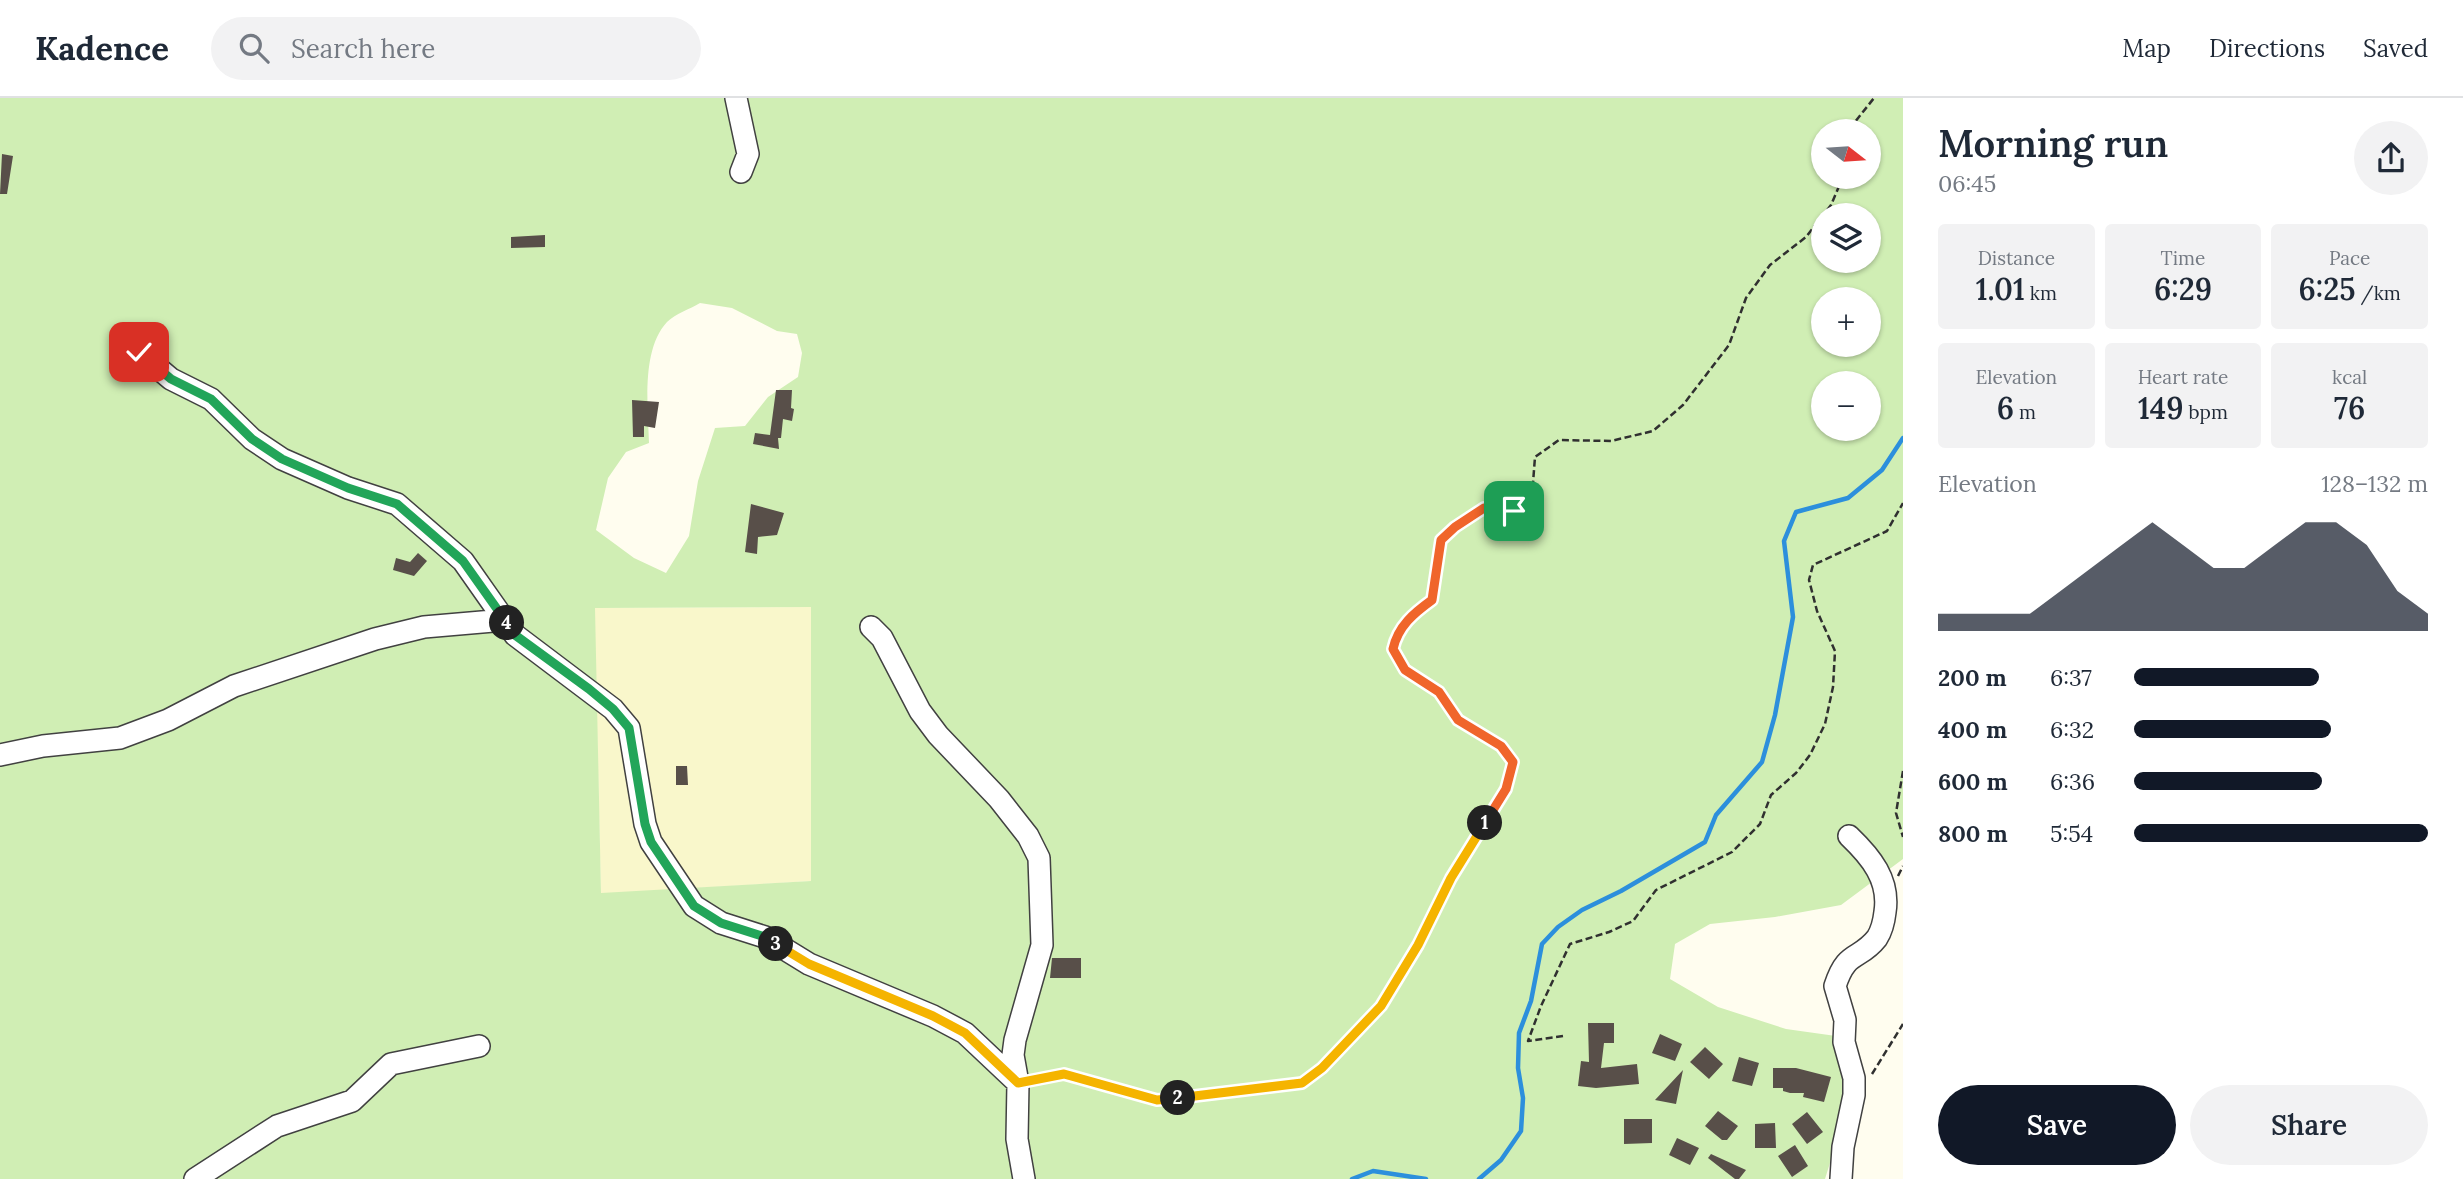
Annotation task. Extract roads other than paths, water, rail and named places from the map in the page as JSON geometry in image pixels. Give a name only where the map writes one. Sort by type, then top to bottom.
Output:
[{"type":"street","points":[[736,98],[748,153],[741,172]]},
{"type":"street","points":[[139,352],[171,379],[211,399],[252,439],[282,459],[348,488],[397,504],[463,561],[515,635],[613,709],[629,728],[645,824],[651,842],[694,906],[721,923],[765,937],[809,964],[955,1027],[965,1033],[1018,1083]]},
{"type":"street","points":[[0,755],[43,746],[120,738],[168,720],[234,686],[375,639],[424,627],[505,620]]},
{"type":"street","points":[[871,627],[882,638],[920,711],[938,735],[999,799],[1028,836],[1039,858],[1042,945],[1013,1055],[1018,1083],[1017,1139],[1024,1179]]},
{"type":"street","points":[[1841,1179],[1843,1147],[1854,1095],[1854,1078],[1844,1042],[1845,1020],[1835,986],[1846,961],[1878,936],[1886,903],[1886,885],[1849,836]]},
{"type":"street","points":[[195,1179],[277,1126],[352,1101],[391,1064],[479,1046]]},
{"type":"waterway","points":[[1479,1179],[1501,1160],[1521,1131],[1523,1098],[1518,1068],[1519,1033],[1531,1001],[1542,944],[1558,927],[1582,910],[1621,891],[1705,842],[1716,815],[1762,762],[1775,715],[1793,617],[1784,541],[1796,512],[1848,498],[1882,470],[1903,438]]},
{"type":"waterway","points":[[1352,1179],[1373,1171],[1426,1179]]}]
